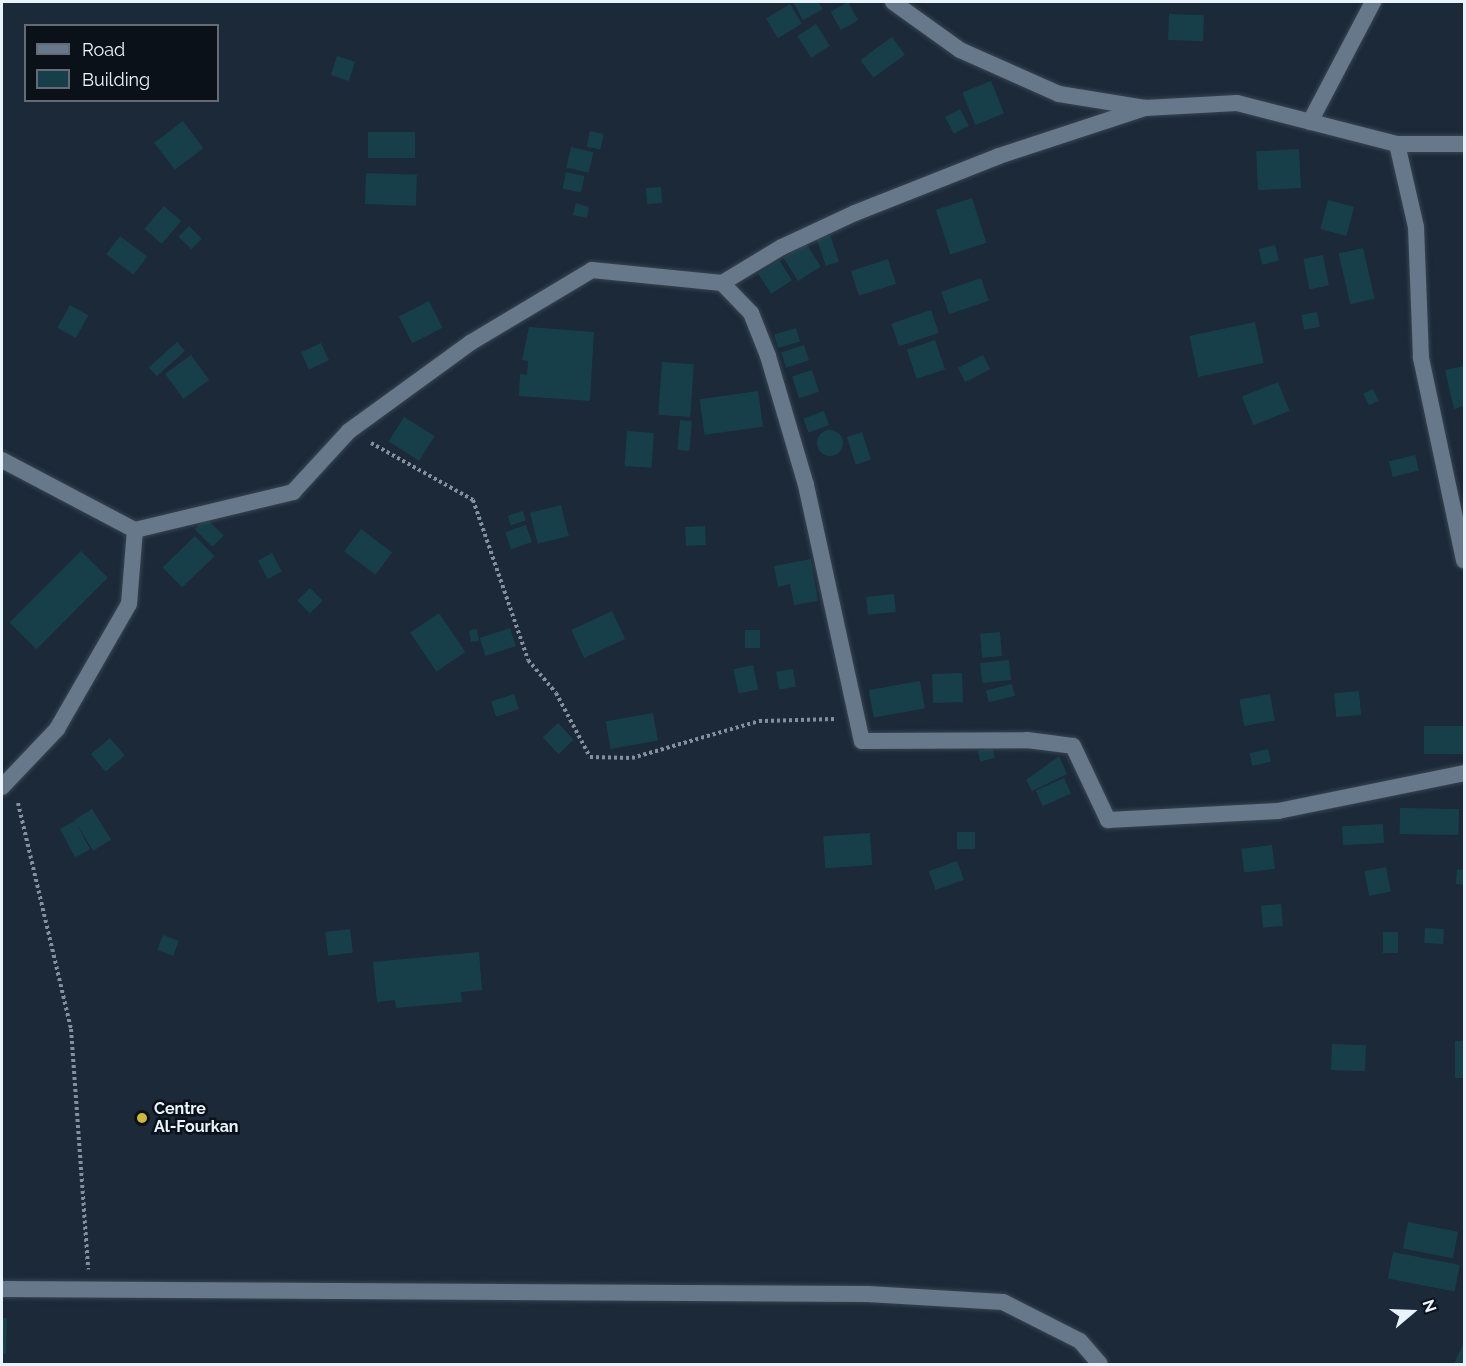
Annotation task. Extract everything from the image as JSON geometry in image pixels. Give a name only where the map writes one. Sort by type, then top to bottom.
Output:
[{"type":"street","points":[[892,2],[960,51],[1059,94],[1145,108],[1237,103],[1397,144],[1464,144]]},
{"type":"street","points":[[1310,122],[1374,2]]},
{"type":"street","points":[[2,460],[135,530],[292,492],[349,431],[470,343],[592,270],[722,284],[782,247],[855,213],[999,156],[1145,108]]},
{"type":"street","points":[[1397,144],[1416,226],[1421,357],[1464,560]]},
{"type":"street","points":[[722,284],[751,313],[768,356],[806,485],[862,741],[1027,740],[1073,746],[1108,820],[1278,811],[1464,773]]},
{"type":"street","points":[[7,782],[57,729],[129,604],[135,530]]},
{"type":"street","points":[[2,1289],[868,1294],[1003,1302],[1080,1341],[1100,1365]]},
{"type":"path","points":[[349,431],[473,500],[528,660],[556,693],[590,757],[632,758],[759,721],[858,721]]},
{"type":"path","points":[[7,782],[71,1029],[90,1290]]},
{"type":"building","points":[[793,2],[818,2],[823,9],[803,20]]},
{"type":"building","points":[[848,2],[858,20],[841,30],[831,12]]},
{"type":"building","points":[[790,4],[802,24],[778,38],[766,18]]},
{"type":"building","points":[[1169,14],[1204,15],[1203,41],[1168,40]]},
{"type":"building","points":[[816,24],[830,46],[811,58],[797,36]]},
{"type":"building","points":[[892,37],[905,55],[873,78],[860,60]]},
{"type":"building","points":[[337,56],[355,62],[349,81],[331,75]]},
{"type":"building","points":[[991,81],[1004,113],[975,125],[962,93]]},
{"type":"building","points":[[960,109],[969,126],[954,134],[945,117]]},
{"type":"building","points":[[183,121],[203,148],[175,170],[154,143]]},
{"type":"building","points":[[590,131],[604,134],[600,150],[587,147]]},
{"type":"building","points":[[368,132],[415,132],[415,158],[368,158]]},
{"type":"building","points":[[571,147],[593,152],[589,173],[566,167]]},
{"type":"building","points":[[1299,149],[1301,188],[1258,190],[1256,151]]},
{"type":"building","points":[[566,172],[585,176],[581,193],[562,189]]},
{"type":"building","points":[[366,173],[417,175],[416,206],[365,204]]},
{"type":"building","points":[[661,187],[662,203],[647,204],[646,188]]},
{"type":"building","points":[[972,198],[987,243],[950,254],[936,210]]},
{"type":"building","points":[[1328,200],[1354,207],[1346,236],[1320,229]]},
{"type":"building","points":[[576,203],[589,207],[587,218],[573,215]]},
{"type":"building","points":[[164,206],[181,221],[162,244],[144,229]]},
{"type":"building","points":[[189,226],[202,239],[191,249],[178,237]]},
{"type":"building","points":[[830,235],[839,261],[826,266],[817,240]]},
{"type":"building","points":[[120,236],[147,256],[133,275],[106,254]]},
{"type":"building","points":[[806,243],[821,267],[798,281],[783,257]]},
{"type":"building","points":[[1275,245],[1279,261],[1262,265],[1259,249]]},
{"type":"building","points":[[1363,248],[1375,299],[1350,304],[1339,254]]},
{"type":"building","points":[[1323,255],[1329,285],[1309,289],[1303,259]]},
{"type":"building","points":[[888,259],[896,284],[859,296],[851,271]]},
{"type":"building","points":[[779,260],[792,280],[771,294],[758,274]]},
{"type":"building","points":[[981,278],[989,301],[949,314],[941,292]]},
{"type":"building","points":[[429,301],[443,328],[412,343],[399,316]]},
{"type":"building","points":[[70,305],[88,315],[76,338],[57,328]]},
{"type":"building","points":[[931,310],[939,333],[899,346],[891,324]]},
{"type":"building","points":[[1317,312],[1320,327],[1304,330],[1301,315]]},
{"type":"building","points":[[1255,322],[1264,363],[1198,377],[1189,336]]},
{"type":"building","points":[[529,327],[594,332],[590,401],[519,396],[520,374],[527,375],[528,361],[522,360]]},
{"type":"building","points":[[796,328],[800,341],[778,348],[774,335]]},
{"type":"building","points":[[935,340],[945,369],[917,379],[907,350]]},
{"type":"building","points":[[177,342],[185,351],[157,376],[149,367]]},
{"type":"building","points":[[321,343],[329,360],[309,370],[301,352]]},
{"type":"building","points":[[804,345],[809,360],[786,368],[781,352]]},
{"type":"building","points":[[191,355],[209,380],[183,399],[165,374]]},
{"type":"building","points":[[983,355],[990,369],[965,382],[958,368]]},
{"type":"building","points":[[662,362],[694,364],[690,417],[658,415]]},
{"type":"building","points":[[1464,366],[1464,406],[1454,409],[1445,370]]},
{"type":"building","points":[[812,370],[819,392],[799,398],[792,376]]},
{"type":"building","points":[[1278,382],[1290,411],[1253,425],[1242,397]]},
{"type":"building","points":[[1373,389],[1379,401],[1369,406],[1363,394]]},
{"type":"building","points":[[758,391],[763,427],[705,435],[700,399]]},
{"type":"building","points":[[824,411],[829,425],[808,433],[803,419]]},
{"type":"building","points":[[404,417],[435,436],[419,461],[389,442]]},
{"type":"building","points":[[680,420],[692,421],[689,451],[677,450]]},
{"type":"building","points":[[830,430],[839,434],[843,443],[839,452],[830,456],[821,452],[817,443],[821,434]]},
{"type":"building","points":[[627,431],[654,433],[651,468],[625,466]]},
{"type":"building","points":[[862,432],[871,460],[856,465],[847,437]]},
{"type":"building","points":[[1415,455],[1419,471],[1393,477],[1389,462]]},
{"type":"building","points":[[561,505],[569,536],[538,544],[530,513]]},
{"type":"building","points":[[523,511],[526,521],[511,525],[508,516]]},
{"type":"building","points":[[206,518],[224,536],[212,547],[195,529]]},
{"type":"building","points":[[526,525],[532,542],[511,549],[505,532]]},
{"type":"building","points":[[705,526],[706,545],[686,546],[685,527]]},
{"type":"building","points":[[361,529],[392,552],[375,575],[344,551]]},
{"type":"building","points":[[195,536],[214,556],[182,587],[163,567]]},
{"type":"building","points":[[81,551],[108,578],[36,649],[10,622]]},
{"type":"building","points":[[272,553],[282,572],[268,579],[258,561]]},
{"type":"building","points":[[811,559],[818,601],[794,605],[790,584],[778,587],[774,566]]},
{"type":"building","points":[[310,588],[323,601],[310,613],[297,601]]},
{"type":"building","points":[[894,594],[896,612],[868,615],[866,597]]},
{"type":"building","points":[[612,611],[625,639],[584,658],[571,630]]},
{"type":"building","points":[[439,613],[465,652],[436,672],[410,633]]},
{"type":"building","points":[[510,628],[516,646],[485,656],[480,638]]},
{"type":"building","points":[[477,629],[479,641],[471,642],[469,630]]},
{"type":"building","points":[[745,630],[760,630],[760,648],[745,648]]},
{"type":"building","points":[[1000,632],[1002,656],[982,658],[980,634]]},
{"type":"building","points":[[1009,660],[1011,680],[982,683],[980,663]]},
{"type":"building","points":[[753,665],[758,689],[739,694],[733,669]]},
{"type":"building","points":[[793,669],[796,687],[779,689],[776,672]]},
{"type":"building","points":[[962,673],[963,702],[933,703],[932,674]]},
{"type":"building","points":[[920,681],[925,709],[874,718],[869,690]]},
{"type":"building","points":[[1012,684],[1015,696],[989,702],[986,691]]},
{"type":"building","points":[[1359,691],[1361,715],[1336,717],[1334,693]]},
{"type":"building","points":[[514,694],[519,709],[496,717],[491,701]]},
{"type":"building","points":[[1270,694],[1275,721],[1244,726],[1239,699]]},
{"type":"building","points":[[653,713],[658,741],[611,749],[606,721]]},
{"type":"building","points":[[558,723],[574,740],[558,754],[543,737]]},
{"type":"building","points":[[1424,726],[1464,726],[1464,754],[1424,754]]},
{"type":"building","points":[[110,738],[125,756],[106,772],[91,754]]},
{"type":"building","points":[[992,747],[995,758],[980,762],[978,751]]},
{"type":"building","points":[[1268,749],[1271,762],[1252,766],[1249,753]]},
{"type":"building","points":[[1059,756],[1067,774],[1032,791],[1026,780]]},
{"type":"building","points":[[1064,778],[1071,794],[1043,806],[1036,791]]},
{"type":"building","points":[[1400,808],[1459,809],[1459,835],[1400,834]]},
{"type":"building","points":[[92,809],[111,840],[93,851],[74,820]]},
{"type":"building","points":[[75,821],[90,849],[75,857],[60,829]]},
{"type":"building","points":[[1383,824],[1384,843],[1343,845],[1342,826]]},
{"type":"building","points":[[957,832],[975,832],[975,849],[957,849]]},
{"type":"building","points":[[870,833],[872,865],[825,868],[823,836]]},
{"type":"building","points":[[1272,845],[1275,869],[1244,873],[1241,849]]},
{"type":"building","points":[[957,861],[964,880],[936,890],[929,871]]},
{"type":"building","points":[[1386,867],[1391,892],[1369,896],[1364,871]]},
{"type":"building","points":[[1457,869],[1464,870],[1464,885],[1456,884]]},
{"type":"building","points":[[1281,904],[1283,926],[1263,928],[1261,906]]},
{"type":"building","points":[[1425,928],[1444,929],[1443,944],[1424,943]]},
{"type":"building","points":[[350,929],[353,953],[328,956],[325,932]]},
{"type":"building","points":[[1383,932],[1398,932],[1398,953],[1383,953]]},
{"type":"building","points":[[163,935],[179,941],[173,956],[157,950]]},
{"type":"building","points":[[479,952],[482,990],[461,992],[462,1002],[396,1008],[395,1000],[377,1002],[373,962]]},
{"type":"building","points":[[1455,1041],[1464,1041],[1464,1078],[1455,1078]]},
{"type":"building","points":[[1332,1044],[1366,1045],[1365,1071],[1331,1070]]},
{"type":"building","points":[[1408,1222],[1458,1232],[1453,1258],[1403,1249]]},
{"type":"building","points":[[1393,1252],[1460,1265],[1455,1291],[1388,1279]]},
{"type":"building","points":[[2,1318],[7,1318],[6,1354],[2,1354]]},
{"type":"building","points":[[1463,1344],[1464,1364],[1454,1364]]},
{"type":"place","name":"Centre Al-Fourkan","points":[[142,1118]]}]
